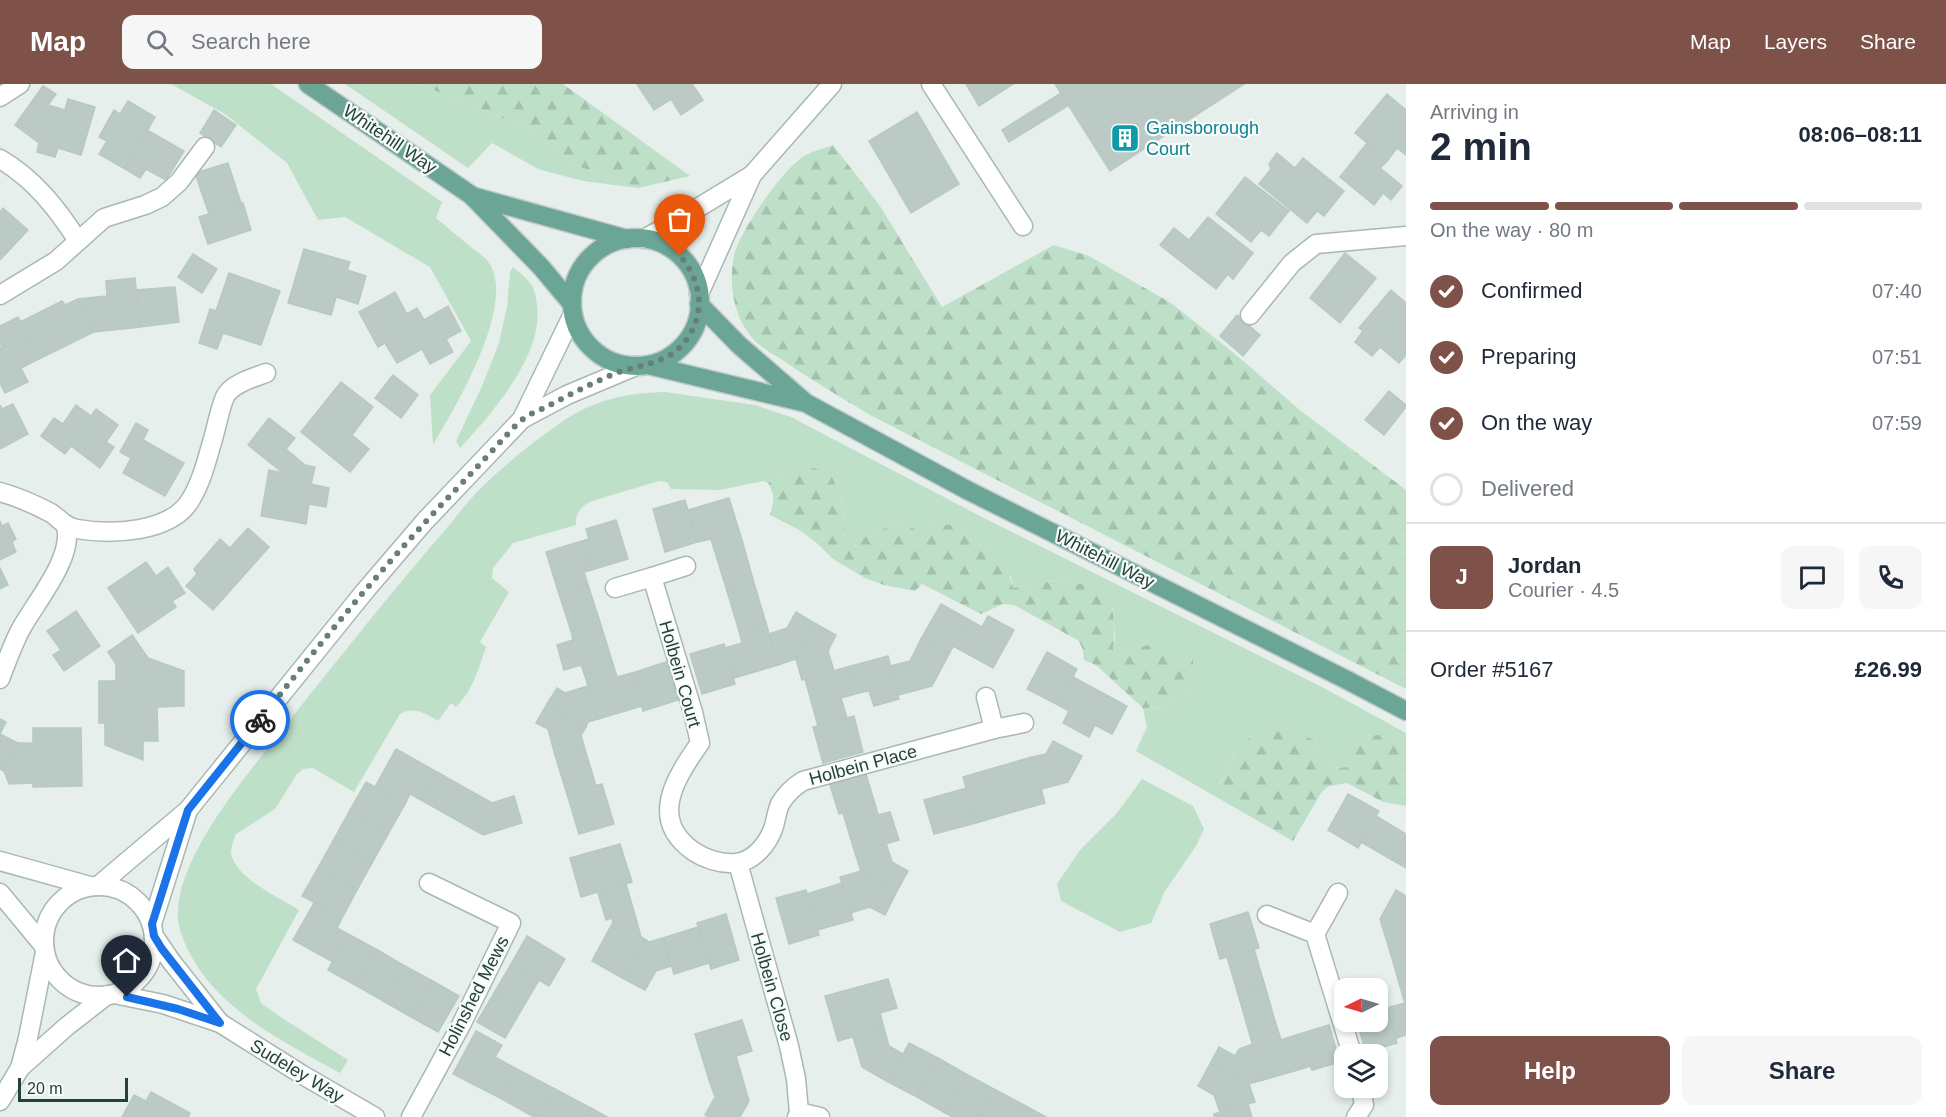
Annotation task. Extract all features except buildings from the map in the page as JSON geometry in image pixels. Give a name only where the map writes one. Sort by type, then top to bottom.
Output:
[{"type":"main road","name":"Whitehill Way","points":[[308,84],[471,195],[541,267],[573,309]]},
{"type":"main road","name":"Whitehill Way","points":[[471,195],[635,239]]},
{"type":"main road","points":[[635,239],[663,245],[680,256],[692,272],[699,299],[696,323],[687,340],[673,354],[656,363],[641,365],[617,363],[592,348],[580,332],[573,309],[574,285],[583,266],[590,258],[606,245],[635,239]]},
{"type":"main road","name":"Whitehill Way","points":[[699,299],[739,345],[806,403],[967,490],[1406,711]]},
{"type":"main road","name":"Whitehill Way","points":[[641,365],[806,403]]},
{"type":"street","points":[[0,97],[20,84]]},
{"type":"street","points":[[699,299],[752,176],[832,84]]},
{"type":"street","points":[[931,84],[1023,226]]},
{"type":"street","points":[[0,295],[56,261],[104,218],[162,197],[179,182],[205,147]]},
{"type":"street","points":[[0,159],[33,183],[57,208],[78,241]]},
{"type":"street","points":[[635,239],[678,220],[752,176]]},
{"type":"street","points":[[1250,315],[1292,263],[1316,244],[1406,237]]},
{"type":"street","points":[[522,419],[573,309]]},
{"type":"street","points":[[0,1101],[20,1068],[28,1038],[44,949],[46,925],[56,907],[72,893],[94,886],[188,810],[364,591],[425,521],[522,419],[567,395],[641,365]]},
{"type":"street","points":[[66,527],[128,531],[149,527],[174,516],[190,501],[198,483],[226,395],[248,380],[266,374]]},
{"type":"street","points":[[0,492],[33,503],[54,516],[66,527],[68,535],[60,562],[39,602],[21,627],[0,679]]},
{"type":"street","points":[[615,588],[686,566]]},
{"type":"street","name":"Holbein Court","points":[[652,577],[700,742],[675,782],[669,798],[668,815],[683,844],[697,854],[719,862],[738,863]]},
{"type":"street","points":[[986,697],[994,729]]},
{"type":"street","name":"Holbein Place","points":[[738,863],[750,858],[764,845],[774,826],[780,805],[795,786],[803,781],[994,729],[1024,723]]},
{"type":"street","points":[[153,930],[188,810]]},
{"type":"street","points":[[0,861],[94,886],[118,889],[130,895],[145,910],[153,930],[154,950],[146,969],[132,984],[111,995],[59,1033],[20,1068]]},
{"type":"street","name":"Holbein Close","points":[[738,863],[789,1046],[796,1079],[798,1115],[820,1117]]},
{"type":"street","name":"Holinshed Mews","points":[[411,1117],[461,1025],[511,923],[429,884]]},
{"type":"street","points":[[0,893],[44,949],[53,971],[68,986],[87,995],[111,995]]},
{"type":"street","points":[[1338,893],[1315,934],[1349,1044]]},
{"type":"street","points":[[1267,915],[1315,934]]},
{"type":"street","name":"Sudeley Way","points":[[153,930],[171,961],[220,1023]]},
{"type":"street","name":"Sudeley Way","points":[[111,995],[171,1006],[220,1023],[375,1117]]},
{"type":"street","points":[[1356,1117],[1364,1106],[1363,1098]]},
{"type":"green space","points":[[171,84],[271,84],[442,202],[436,218],[489,263],[496,281],[495,304],[489,329],[468,382],[433,445],[430,395],[471,341],[430,267],[345,217],[318,220],[287,163],[225,114]]},
{"type":"green space","points":[[345,84],[419,84],[532,130],[575,165],[638,188],[583,181],[538,169],[492,143],[468,168]]},
{"type":"green space","points":[[419,84],[563,84],[690,176],[638,188],[575,165],[532,130]]},
{"type":"green space","points":[[833,145],[880,206],[942,307],[1054,245],[1089,256],[1171,303],[1301,411],[1406,490],[1406,689],[870,415],[755,341],[742,323],[734,302],[732,267],[738,245],[761,204],[791,167],[807,154]]},
{"type":"green space","points":[[513,267],[528,281],[535,293],[537,324],[532,344],[524,363],[500,401],[460,448],[456,441],[499,343],[507,307],[510,272]]},
{"type":"green space","points":[[665,392],[755,405],[791,417],[982,517],[1324,688],[1406,733],[1406,743],[1385,734],[1349,767],[1332,768],[1313,739],[1235,751],[1228,773],[1219,783],[1225,802],[1136,751],[1147,727],[1143,708],[1166,707],[1193,686],[1193,659],[1133,650],[1121,656],[1113,653],[1115,638],[1113,609],[1090,583],[1075,584],[1059,580],[1013,588],[1011,577],[991,548],[978,545],[959,525],[936,524],[918,530],[902,524],[870,532],[857,547],[846,539],[841,496],[788,470],[768,483],[763,481],[720,490],[671,489],[667,482],[659,481],[592,501],[580,510],[576,525],[513,543],[493,568],[492,578],[509,592],[480,642],[486,647],[477,672],[467,694],[456,707],[451,703],[438,721],[415,711],[400,714],[354,792],[313,768],[303,769],[297,774],[275,809],[236,834],[231,852],[240,870],[259,886],[299,910],[256,989],[261,1003],[348,1060],[340,1073],[255,1023],[235,1008],[202,973],[185,944],[178,919],[180,897],[187,873],[198,849],[228,801],[286,725],[389,596],[480,489],[531,445],[576,413],[612,399]]},
{"type":"green space","points":[[814,468],[830,473],[841,496],[846,538],[856,547],[870,532],[902,524],[918,530],[936,524],[959,525],[978,545],[991,548],[1004,557],[1013,588],[1059,580],[1075,584],[1090,583],[1111,605],[1114,624],[1113,653],[1121,656],[1142,647],[1157,644],[1173,648],[1193,658],[1193,686],[1166,707],[1143,708],[1096,665],[1084,660],[1079,641],[1014,605],[1003,604],[981,614],[922,584],[915,591],[884,585],[865,578],[833,559],[801,531],[770,515],[773,499],[768,483],[788,470]]},
{"type":"green space","points":[[1281,731],[1313,739],[1332,768],[1349,767],[1364,737],[1385,734],[1406,743],[1406,806],[1383,802],[1347,783],[1329,786],[1321,793],[1293,841],[1225,802],[1219,784],[1228,773],[1235,751],[1255,733]]},
{"type":"green space","points":[[1142,779],[1193,806],[1204,829],[1196,846],[1165,891],[1151,923],[1120,932],[1061,901],[1057,884],[1080,850],[1117,813]]},
{"type":"way so far","points":[[260,720],[364,591],[425,521],[522,419],[605,378],[636,366],[656,363],[673,354],[687,340],[699,313],[699,294],[692,272],[680,256]]},
{"type":"place","name":"Gainsborough Court","points":[[1125,138]]},
{"type":"route","points":[[127,997],[150,1001],[220,1023],[162,949],[154,936],[152,924],[188,810],[260,720]]}]
